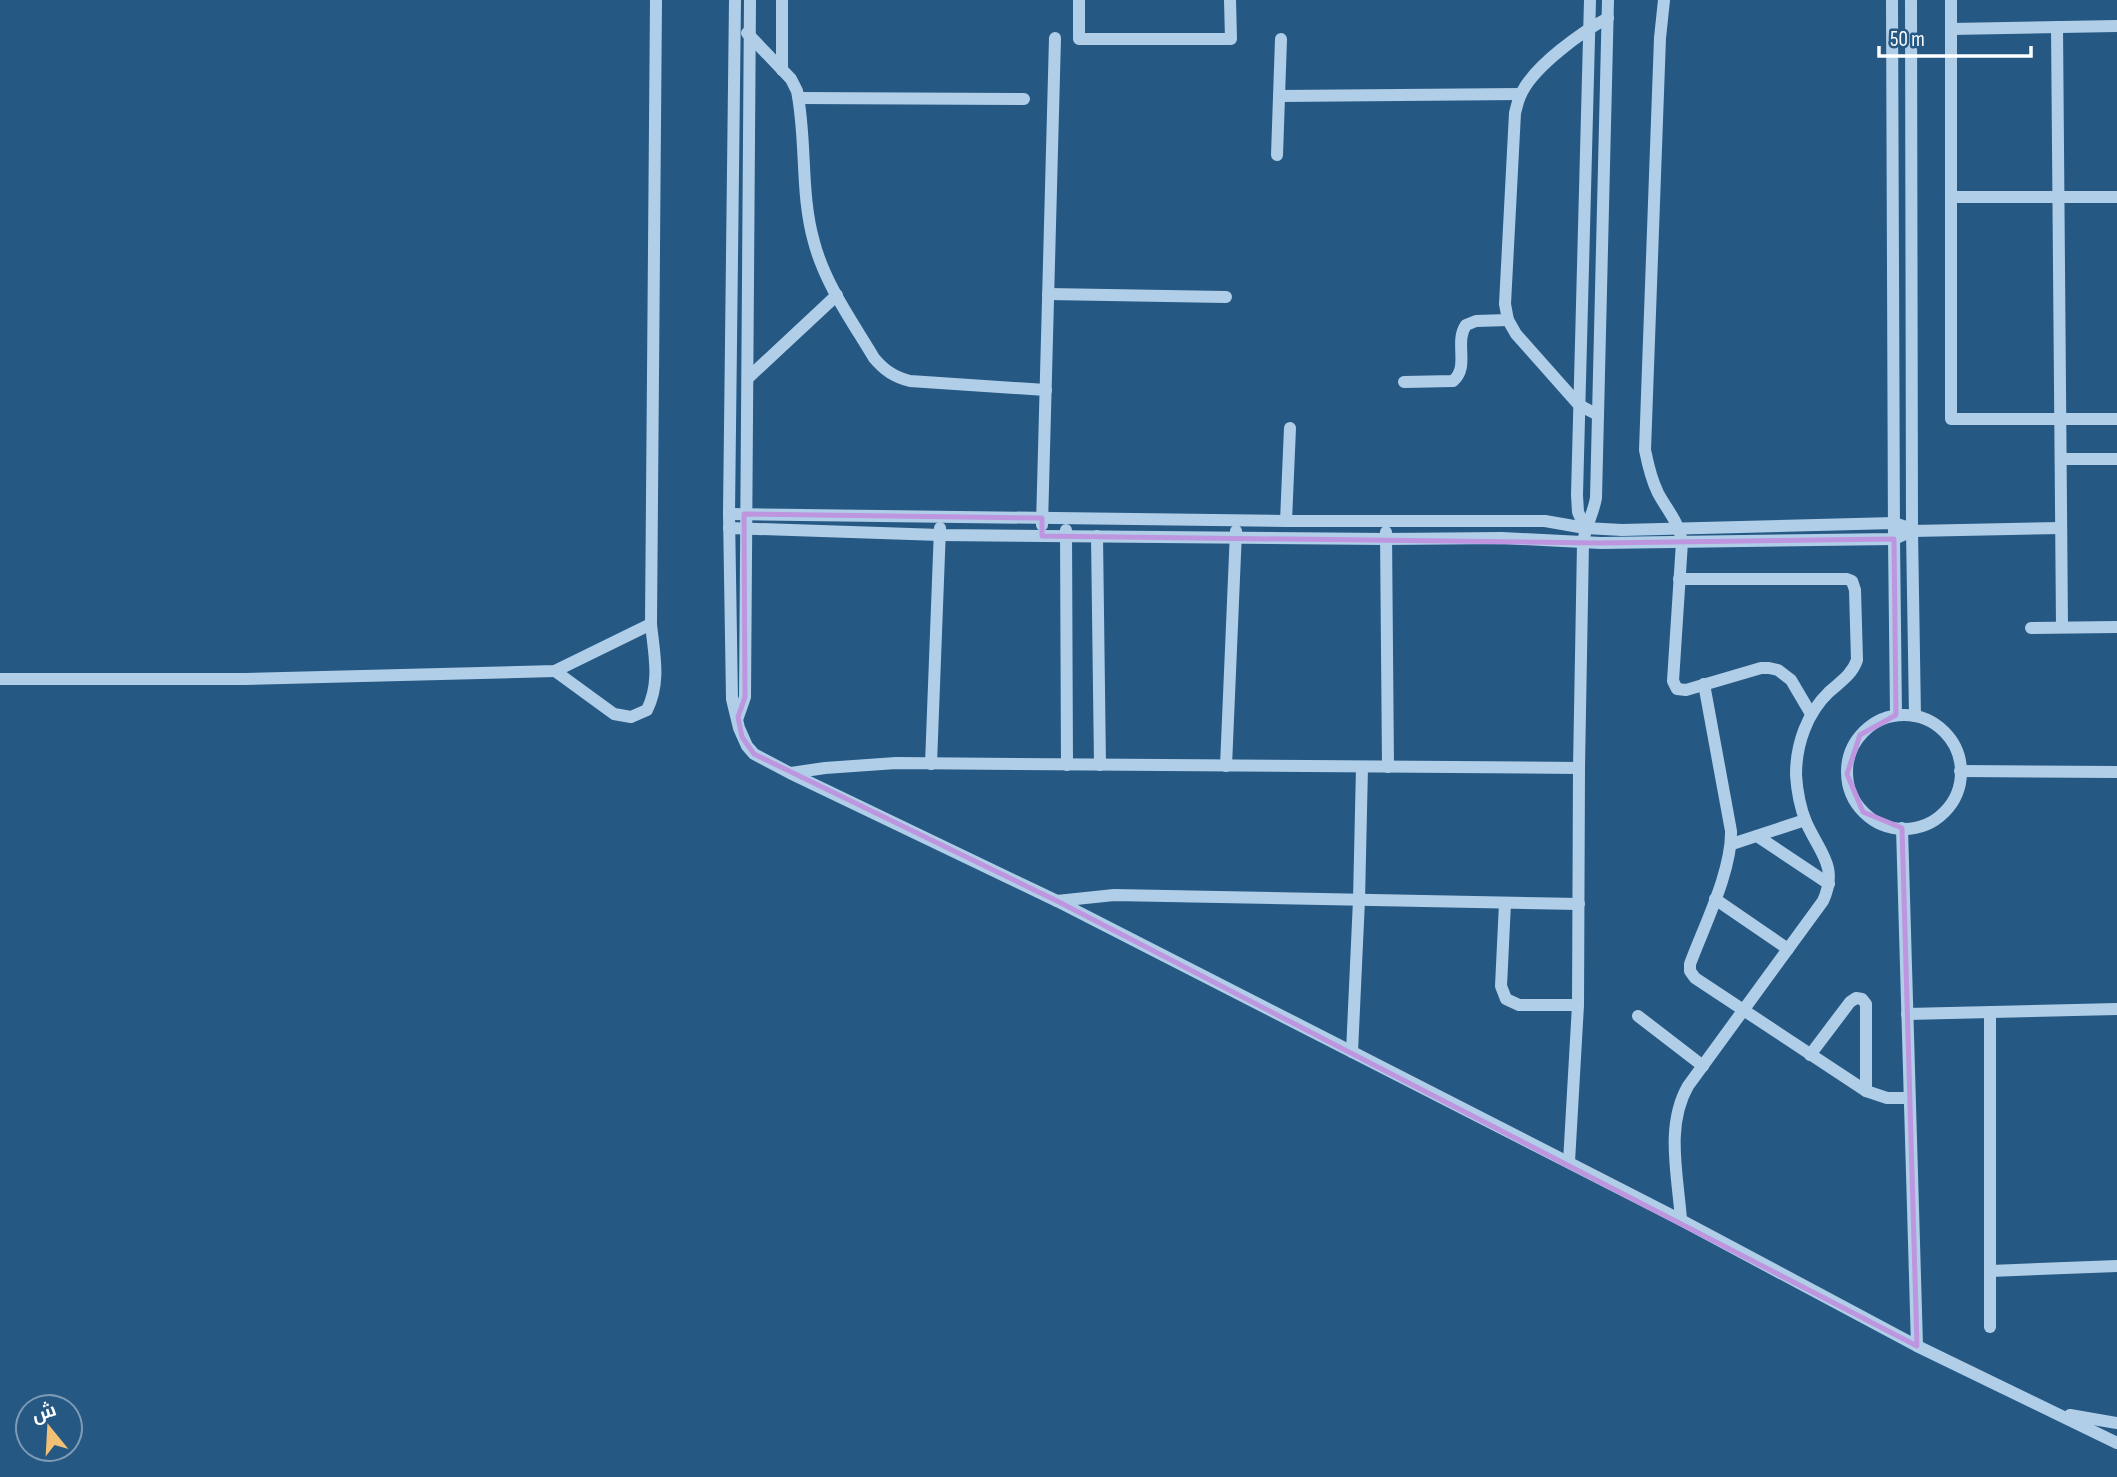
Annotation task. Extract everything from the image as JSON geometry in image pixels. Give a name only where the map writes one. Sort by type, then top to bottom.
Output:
[{"type":"street","points":[[555,671],[614,714],[631,717],[647,710],[657,682],[651,624],[656,0]]},
{"type":"street","points":[[734,0],[729,521],[732,699],[742,737],[754,754],[1057,901],[1681,1220],[1917,1346],[2117,1443]]},
{"type":"street","points":[[738,717],[745,697],[744,514],[748,378],[750,0]]},
{"type":"street","points":[[782,0],[782,70]]},
{"type":"street","points":[[1079,0],[1079,39],[1231,39],[1230,0]]},
{"type":"street","points":[[1569,1163],[1578,1004],[1584,528],[1577,504],[1590,0]]},
{"type":"street","points":[[1584,528],[1596,498],[1608,0]]},
{"type":"street","points":[[1664,0],[1660,38],[1645,450],[1649,472],[1681,535],[1673,681],[1681,690],[1761,668],[1778,670],[1791,680],[1811,714]]},
{"type":"street","points":[[1892,0],[1896,715]]},
{"type":"street","points":[[1911,0],[1915,716]]},
{"type":"street","points":[[1951,0],[1951,419],[2117,419]]},
{"type":"street","points":[[1598,415],[1579,405],[1516,334],[1508,320],[1505,304],[1516,113],[1521,94],[1530,78],[1543,66],[1589,28],[1608,18]]},
{"type":"street","points":[[734,20],[795,85],[799,98],[809,223],[820,261],[874,358],[890,373],[910,381],[1046,390]]},
{"type":"street","points":[[1951,29],[2117,26]]},
{"type":"street","points":[[2057,27],[2062,628]]},
{"type":"street","points":[[1042,536],[1055,38]]},
{"type":"street","points":[[1277,155],[1281,39]]},
{"type":"street","points":[[1279,96],[1521,94]]},
{"type":"street","points":[[799,98],[1024,99]]},
{"type":"street","points":[[1952,197],[2117,197]]},
{"type":"street","points":[[1048,294],[1226,297]]},
{"type":"street","points":[[748,378],[837,295]]},
{"type":"street","points":[[1404,382],[1453,381],[1461,371],[1460,335],[1466,325],[1476,321],[1508,320]]},
{"type":"street","points":[[1286,521],[1290,428]]},
{"type":"street","points":[[2061,459],[2117,459]]},
{"type":"street","points":[[729,521],[744,514],[1286,521],[1545,521],[1584,528],[1681,535],[1894,539],[1912,531],[2061,528]]},
{"type":"street","points":[[931,764],[941,517]]},
{"type":"street","points":[[1066,519],[1067,765]]},
{"type":"street","points":[[1226,766],[1236,520]]},
{"type":"street","points":[[729,521],[745,528],[940,535],[1502,538],[1583,543],[1894,523],[1912,531]]},
{"type":"street","points":[[1386,521],[1388,767]]},
{"type":"street","points":[[1097,536],[1100,765]]},
{"type":"street","points":[[1679,579],[1852,581],[1857,660],[1848,676],[1828,693],[1811,714],[1801,739],[1796,771],[1800,804],[1805,820],[1825,855],[1829,884],[1823,901],[1703,1066],[1679,1104],[1674,1125],[1681,1220]]},
{"type":"street","points":[[0,679],[245,679],[555,671],[651,624]]},
{"type":"street","points":[[2031,628],[2117,627]]},
{"type":"street","points":[[1704,684],[1732,844],[1730,857],[1690,964],[1690,971],[1695,978],[1867,1091],[1887,1098],[1909,1098]]},
{"type":"street","points":[[1896,715],[1915,716],[1936,725],[1951,740],[1960,771],[1956,794],[1943,813],[1924,824],[1902,828],[1888,826],[1863,812],[1849,788],[1847,760],[1860,735],[1876,722],[1896,715]]},
{"type":"street","points":[[790,773],[860,765],[931,764],[1579,768]]},
{"type":"street","points":[[1352,1052],[1362,767]]},
{"type":"street","points":[[1960,771],[2117,772]]},
{"type":"street","points":[[1732,844],[1805,820]]},
{"type":"street","points":[[1902,828],[1917,1346]]},
{"type":"street","points":[[1757,836],[1829,884]]},
{"type":"street","points":[[1057,901],[1114,895],[1578,904]]},
{"type":"street","points":[[1714,900],[1788,949]]},
{"type":"street","points":[[1505,903],[1500,986],[1506,999],[1519,1005],[1578,1004]]},
{"type":"street","points":[[1810,1055],[1850,1002],[1856,998],[1862,999],[1866,1004],[1867,1091]]},
{"type":"street","points":[[1907,1014],[2117,1009]]},
{"type":"street","points":[[1990,1012],[1990,1327]]},
{"type":"street","points":[[1638,1016],[1703,1066]]},
{"type":"street","points":[[1990,1271],[2117,1266]]},
{"type":"street","points":[[2049,1410],[2117,1423]]},
{"type":"highlighted area","points":[[744,514],[1042,518],[1042,536],[1601,543],[1894,539],[1896,715],[1860,735],[1847,774],[1863,812],[1902,828],[1917,1346],[1057,901],[754,754],[742,737],[738,717],[745,697]]}]
